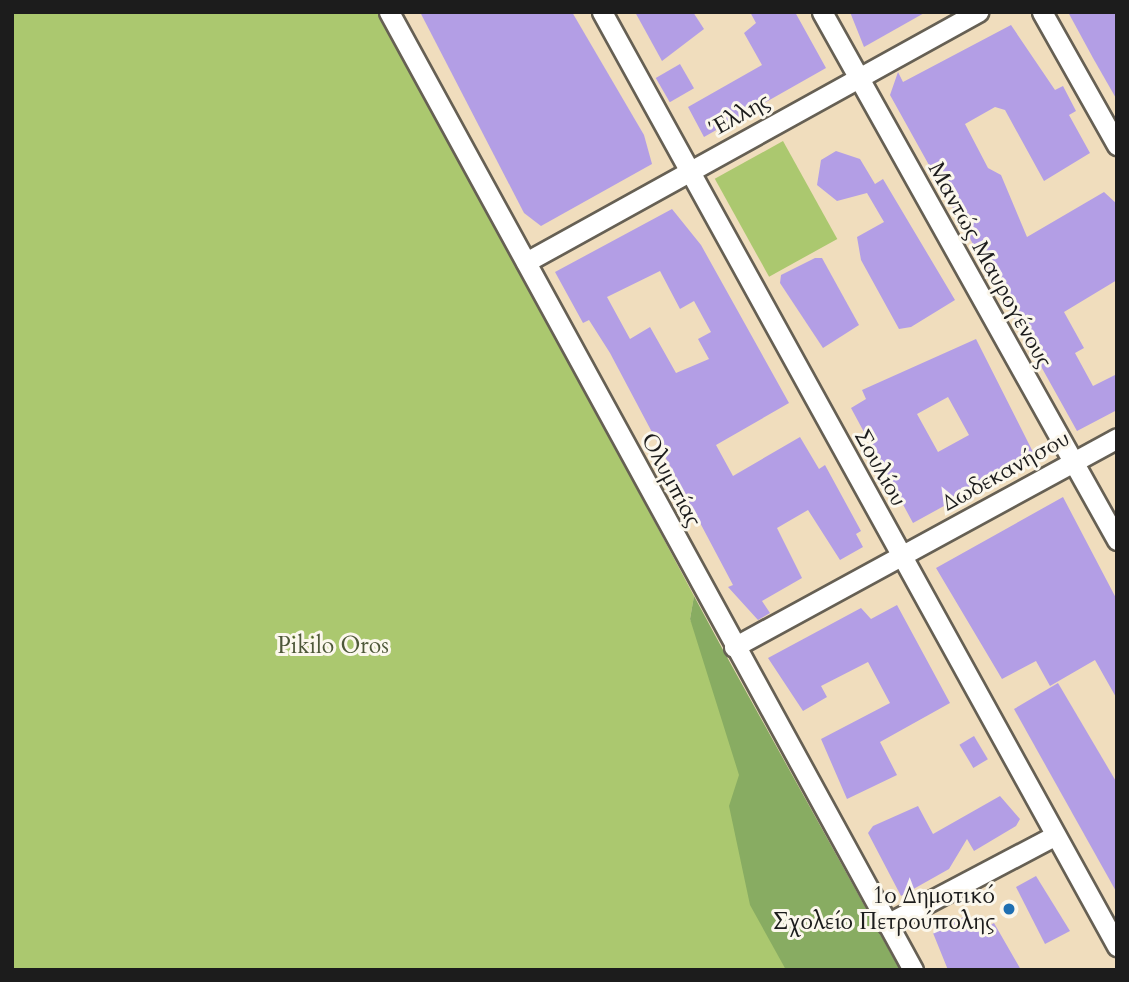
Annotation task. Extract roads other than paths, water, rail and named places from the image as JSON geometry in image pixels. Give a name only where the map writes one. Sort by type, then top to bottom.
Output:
[{"type":"street","name":"Ολυμπίας","points":[[389,12],[913,970]]},
{"type":"street","name":"Σουλίου","points":[[602,12],[1117,946]]},
{"type":"street","name":"Μαντώς Μαυρογένους","points":[[822,12],[1117,540]]},
{"type":"street","name":"Έλλης","points":[[526,262],[978,12]]},
{"type":"street","points":[[1042,12],[1117,145]]},
{"type":"street","name":"Δωδεκανήσου","points":[[734,647],[1117,438]]},
{"type":"street","points":[[887,924],[1054,836]]},
{"type":"place","name":"1ο Δημοτικό Σχολείο Πετρούπολης","points":[[1009,909]]},
{"type":"park label","name":"Pikilo Oros","points":[[333,646]]}]
